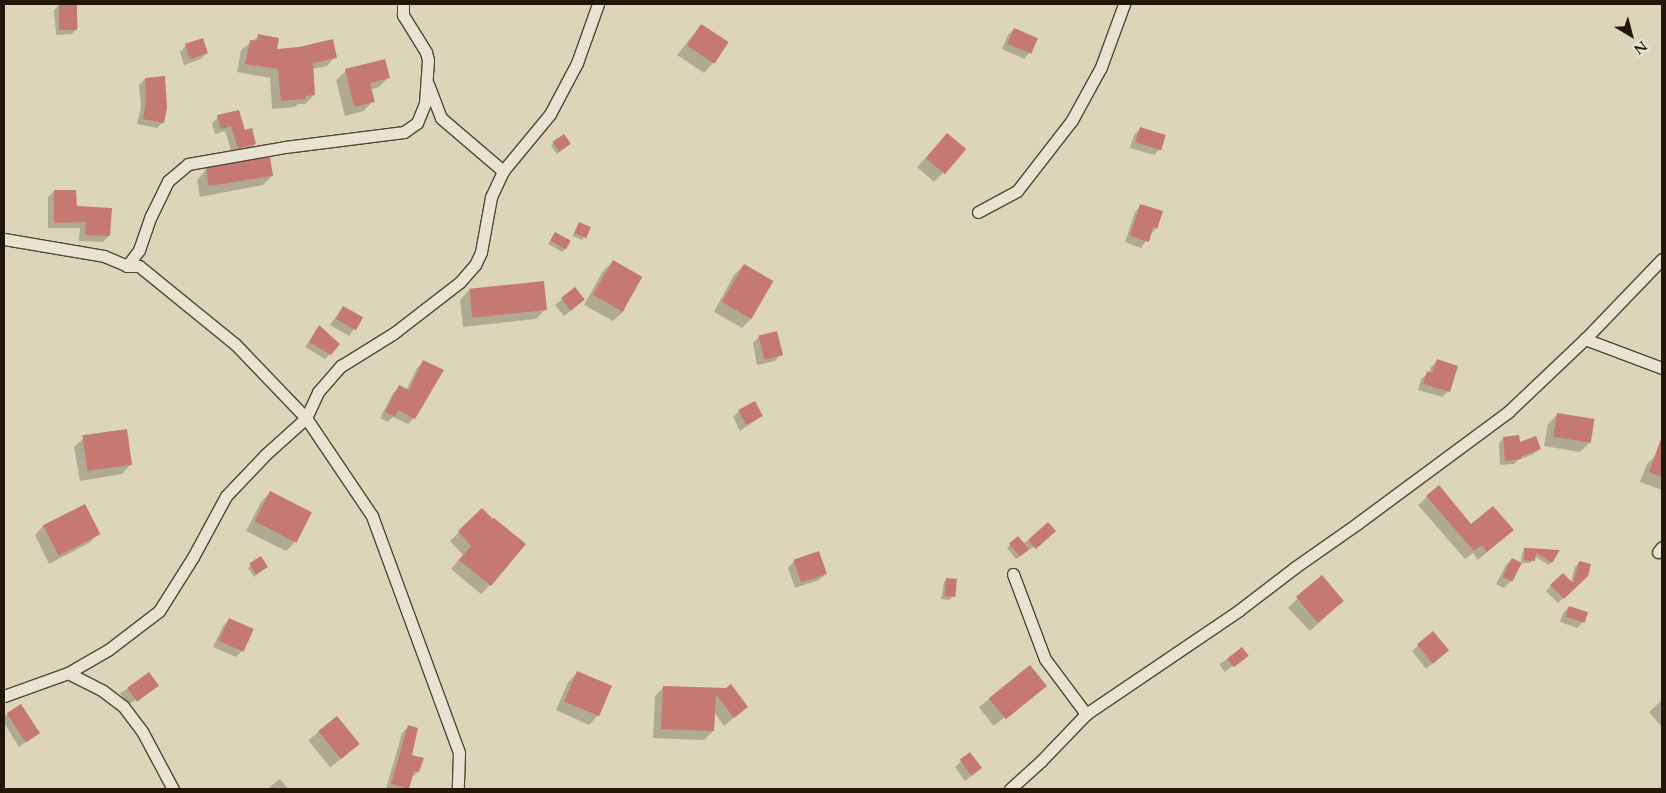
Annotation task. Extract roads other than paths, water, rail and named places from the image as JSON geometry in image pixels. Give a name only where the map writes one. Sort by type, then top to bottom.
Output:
[{"type":"street","points":[[127,266],[138,250],[151,216],[168,181],[184,167],[201,160],[404,132],[417,123],[422,115],[427,80],[426,52],[403,15],[403,4]]},
{"type":"street","points":[[4,696],[68,673],[108,650],[159,611],[193,557],[226,496],[266,454],[306,418],[318,392],[342,366],[394,333],[460,282],[475,265],[481,252],[491,197],[503,171],[550,114],[577,63],[598,4]]},
{"type":"street","points":[[978,212],[1017,191],[1072,120],[1101,67],[1124,4]]},
{"type":"street","points":[[427,80],[441,118],[503,171]]},
{"type":"street","points":[[4,239],[104,256],[127,266],[139,266],[194,308],[235,344],[306,418],[372,516],[460,753],[458,789]]},
{"type":"street","points":[[1010,789],[1041,761],[1086,714],[1238,611],[1508,412],[1585,339],[1662,259]]},
{"type":"street","points":[[1585,339],[1662,368]]},
{"type":"street","points":[[1012,574],[1045,660],[1086,714]]},
{"type":"street","points":[[68,673],[103,691],[123,706],[142,731],[173,789]]}]
